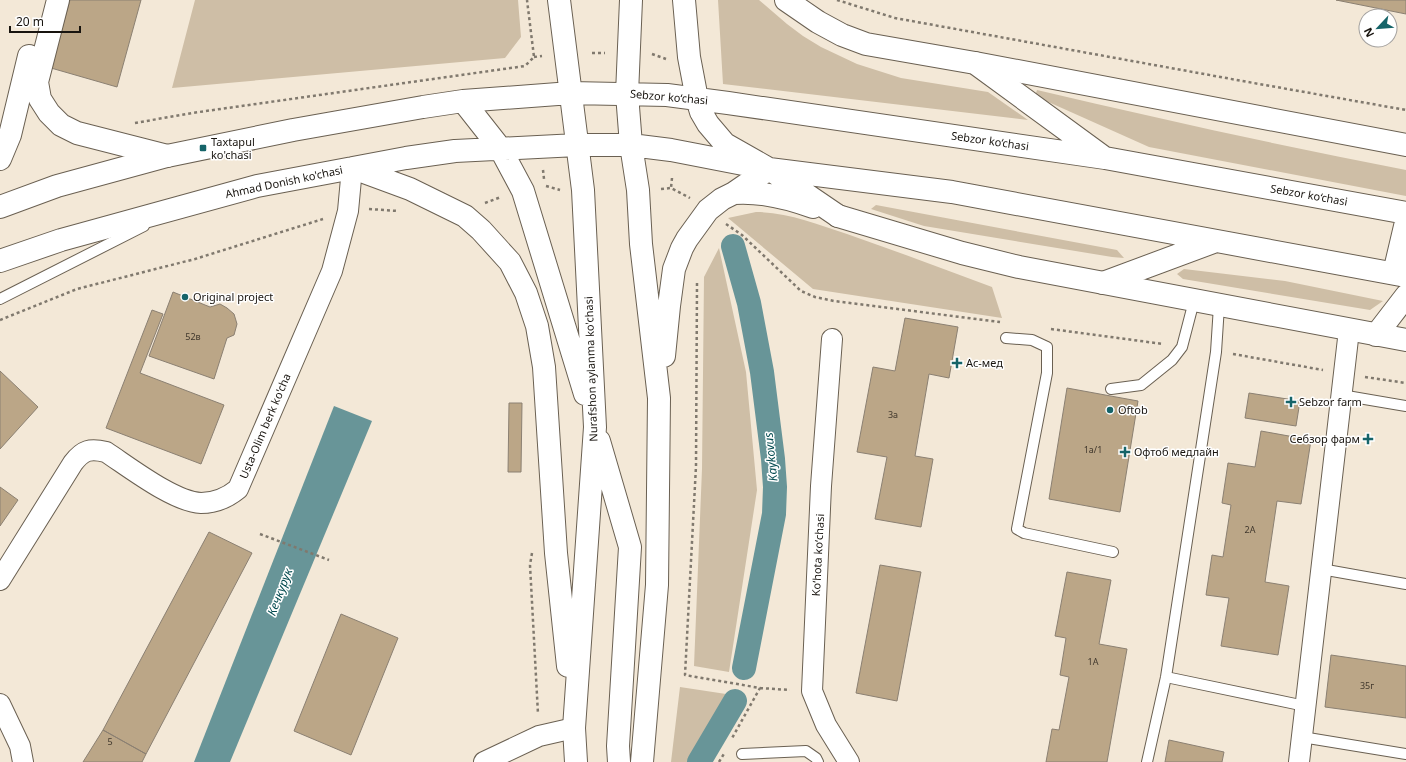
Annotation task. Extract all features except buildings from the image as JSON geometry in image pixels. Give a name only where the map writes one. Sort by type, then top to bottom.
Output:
[{"type":"main road","points":[[0,159],[5,134],[42,0]]},
{"type":"main road","points":[[58,0],[37,82],[40,99],[49,113],[61,125],[77,133],[167,156]]},
{"type":"main road","name":"Nurafshon aylanma ko'chasi","points":[[559,0],[583,190],[595,427],[574,728],[576,762]]},
{"type":"main road","points":[[631,0],[627,94],[631,146],[638,190],[641,244],[659,398]]},
{"type":"main road","points":[[684,0],[689,57],[697,99],[701,112],[708,124],[725,144],[769,169],[838,216]]},
{"type":"main road","points":[[786,0],[818,22],[842,35],[866,44],[975,63],[1406,145]]},
{"type":"main road","points":[[975,63],[1105,158]]},
{"type":"main road","points":[[0,207],[57,186],[167,156],[279,132],[358,117],[463,101],[571,93]]},
{"type":"main road","name":"Sebzor ko‘chasi","points":[[571,93],[667,95],[697,99],[1105,158],[1406,213]]},
{"type":"main road","points":[[463,101],[500,148],[523,191],[630,547],[618,746],[619,762]]},
{"type":"main road","points":[[577,145],[631,146],[671,150],[769,169],[952,192],[1400,275],[1406,222]]},
{"type":"main road","name":"Ahmad Donish ko'chasi","points":[[0,261],[61,240],[257,186],[406,158],[455,151],[577,145]]},
{"type":"main road","points":[[352,168],[410,189],[465,216],[481,230],[510,262],[526,293],[537,326],[544,367],[556,553],[574,728]]},
{"type":"main road","points":[[642,762],[657,585],[659,398],[674,269],[677,259],[687,239],[708,210],[722,199],[734,193],[769,169]]},
{"type":"main road","points":[[734,193],[747,192],[780,197],[962,253],[1019,267],[1219,306],[1406,340]]},
{"type":"main road","points":[[1103,283],[1217,241]]},
{"type":"main road","points":[[1376,334],[1406,296]]},
{"type":"street","name":"Usta-Olim berk ko'cha","points":[[0,580],[73,463],[79,455],[87,451],[96,449],[106,452],[163,489],[188,500],[200,503],[213,502],[227,498],[238,489],[332,271],[348,211],[352,168]]},
{"type":"street","points":[[1299,762],[1349,330]]},
{"type":"street","name":"Koʻhota koʻchasi","points":[[832,339],[821,486],[812,691],[826,725],[845,761]]},
{"type":"street","points":[[0,704],[20,746],[23,762]]},
{"type":"street","points":[[484,762],[539,736],[574,728]]},
{"type":"lane","points":[[0,299],[180,208]]},
{"type":"lane","points":[[1111,389],[1141,385],[1172,360],[1182,347],[1194,300]]},
{"type":"lane","points":[[1147,762],[1166,677],[1216,352],[1219,306]]},
{"type":"lane","points":[[1006,338],[1032,340],[1047,347],[1047,373],[1017,529],[1024,533],[1113,552]]},
{"type":"lane","points":[[1341,395],[1406,406]]},
{"type":"lane","points":[[1321,569],[1406,584]]},
{"type":"lane","points":[[1166,677],[1305,706]]},
{"type":"lane","points":[[1302,736],[1406,754]]},
{"type":"lane","points":[[742,754],[806,751],[816,758],[818,762]]},
{"type":"path","points":[[527,0],[534,57]]},
{"type":"path","points":[[837,0],[895,18],[1406,110]]},
{"type":"path","points":[[592,53],[605,52]]},
{"type":"path","points":[[648,52],[666,60]]},
{"type":"path","points":[[131,124],[200,112],[525,66],[534,57],[542,56]]},
{"type":"path","points":[[671,188],[672,178]]},
{"type":"path","points":[[545,185],[561,190]]},
{"type":"path","points":[[658,190],[671,188],[694,200]]},
{"type":"path","points":[[478,206],[506,195]]},
{"type":"path","points":[[0,320],[77,289],[195,259],[348,211],[374,208],[404,211]]},
{"type":"path","points":[[721,220],[742,235],[801,291],[815,297],[834,301],[1002,322]]},
{"type":"path","points":[[697,281],[696,466],[685,676],[760,688],[812,691]]},
{"type":"path","points":[[1048,328],[1182,347]]},
{"type":"path","points":[[1216,352],[1406,383]]},
{"type":"path","points":[[260,534],[328,560]]},
{"type":"path","points":[[532,550],[530,565],[539,736]]},
{"type":"path","points":[[730,742],[760,688]]},
{"type":"path","points":[[719,762],[726,749]]},
{"type":"shaded area","points":[[195,0],[518,0],[521,37],[505,58],[172,88]]},
{"type":"shaded area","points":[[718,0],[759,0],[803,36],[821,47],[857,64],[901,78],[988,92],[1028,120],[723,84]]},
{"type":"shaded area","points":[[1037,90],[1221,132],[1406,170],[1406,196],[1149,147],[1035,96]]},
{"type":"shaded area","points":[[876,205],[1117,250],[1124,258],[924,226],[871,209]]},
{"type":"shaded area","points":[[756,212],[791,216],[884,247],[992,287],[1002,318],[813,289],[728,218]]},
{"type":"shaded area","points":[[719,248],[746,372],[757,490],[729,672],[694,666],[702,469],[704,277]]},
{"type":"shaded area","points":[[1184,269],[1285,281],[1383,301],[1370,310],[1183,279],[1177,274]]},
{"type":"shaded area","points":[[680,687],[726,694],[723,709],[693,762],[671,762]]},
{"type":"water","name":"Кечкурук","points":[[334,406],[372,421],[230,762],[194,762]]},
{"type":"waterway","name":"Kaykovus","points":[[733,246],[749,303],[762,372],[775,487],[774,514],[744,668]]},
{"type":"waterway","name":"Kaykovus","points":[[699,762],[735,701]]},
{"type":"place","name":"Taxtapul ko'chasi","points":[[203,148]]},
{"type":"place","name":"Original project","points":[[185,297]]},
{"type":"place","name":"Ас-мед","points":[[957,363]]},
{"type":"place","name":"Sebzor farm","points":[[1291,402]]},
{"type":"place","name":"Oftob","points":[[1110,410]]},
{"type":"place","name":"Себзор фарм","points":[[1368,439]]},
{"type":"place","name":"Офтоб медлайн","points":[[1125,452]]}]
